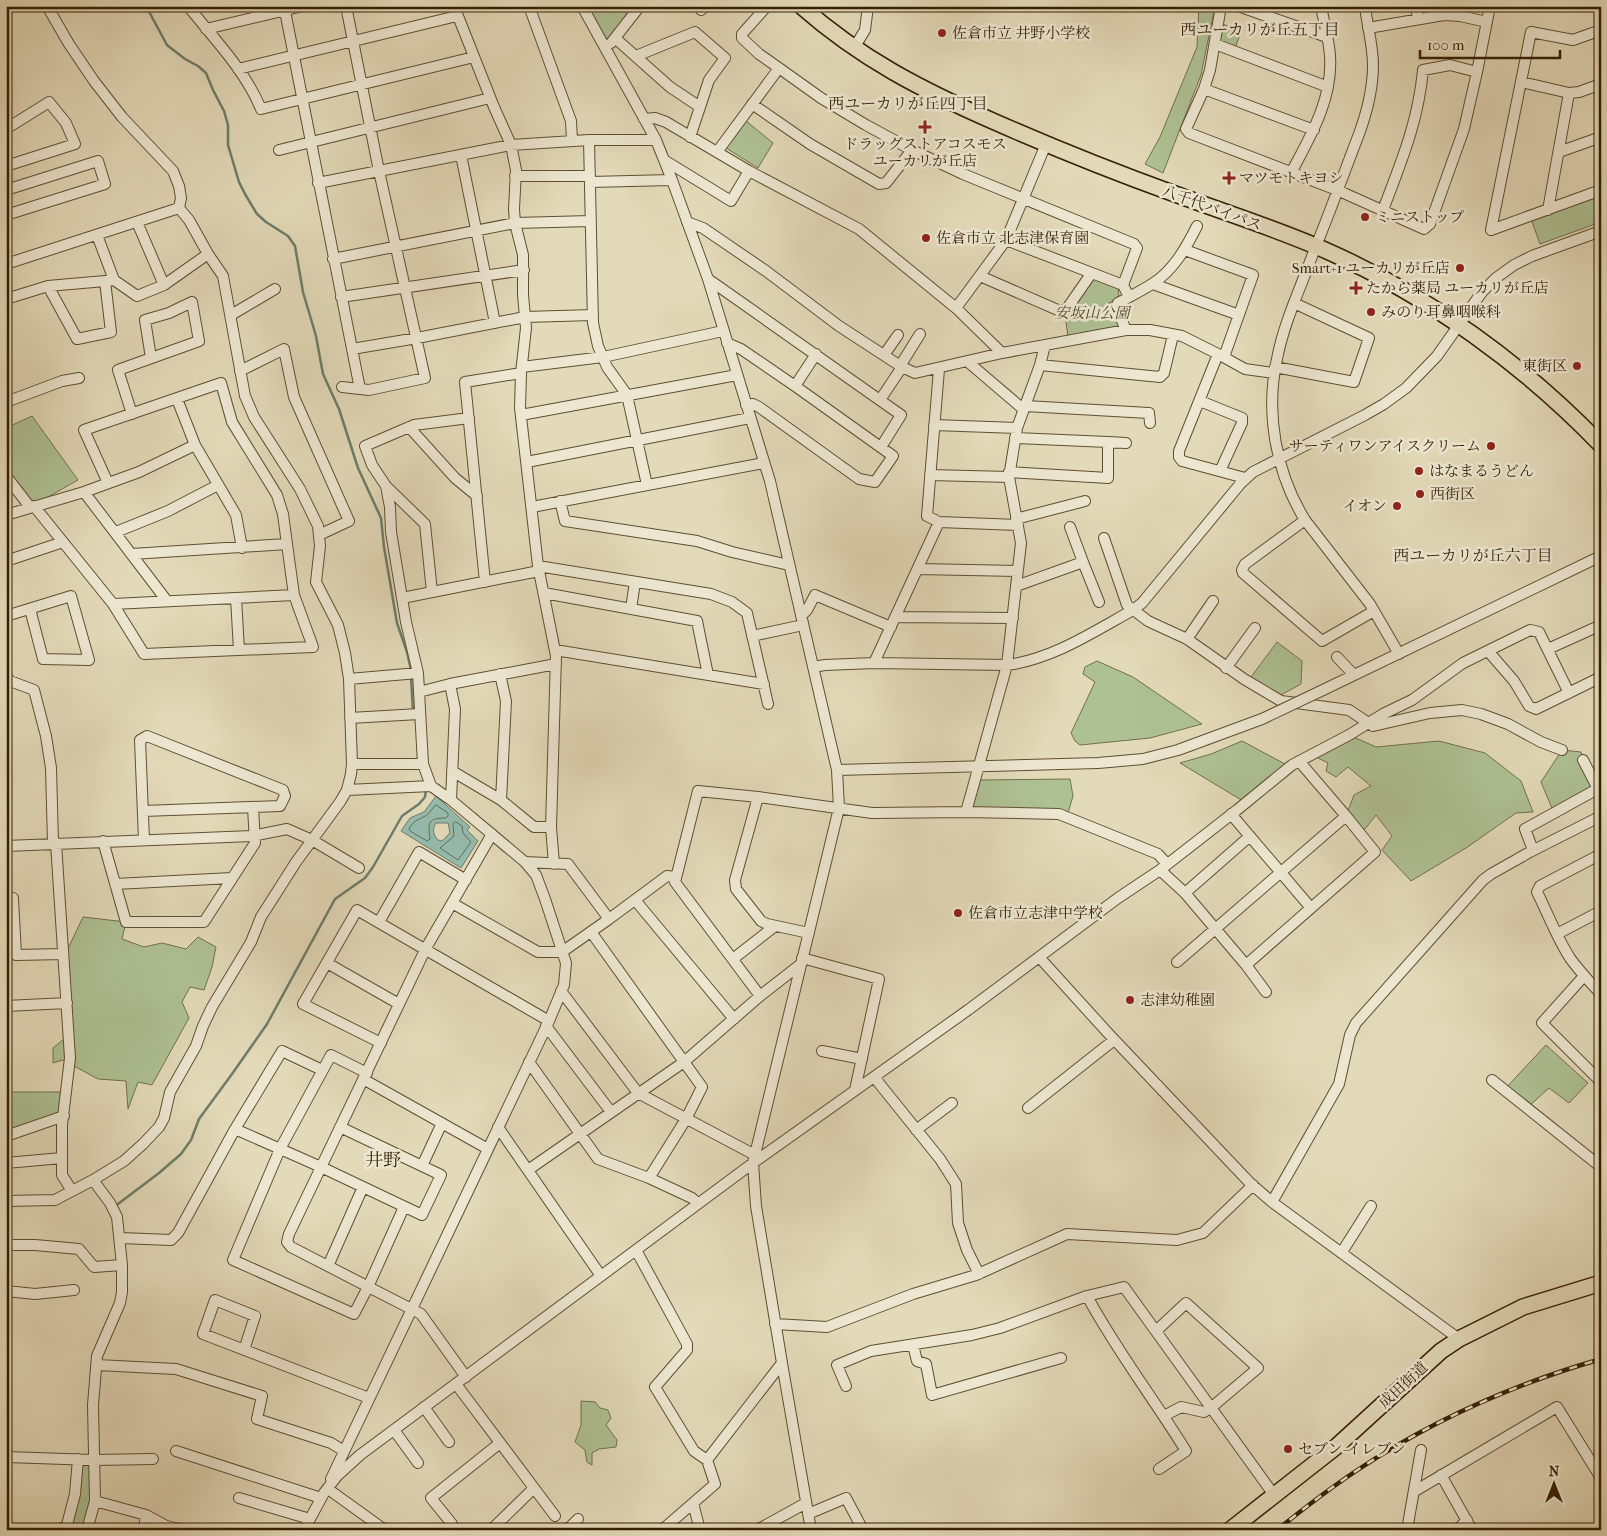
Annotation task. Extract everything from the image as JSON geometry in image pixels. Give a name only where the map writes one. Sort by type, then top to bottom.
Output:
[{"type":"highway","name":"八千代バイパス","points":[[801,6],[854,48],[928,92],[1046,144],[1316,247],[1372,273],[1458,324],[1523,371],[1573,416],[1601,445]]},
{"type":"highway","name":"成田街道","points":[[1230,1530],[1337,1446],[1441,1351],[1523,1306],[1601,1283]]},
{"type":"street","points":[[47,6],[69,44],[94,81],[122,117],[174,171],[181,198],[179,208]]},
{"type":"street","points":[[188,6],[238,69],[256,96],[261,110],[474,57]]},
{"type":"street","points":[[206,29],[284,8],[303,6]]},
{"type":"street","points":[[342,387],[369,390],[424,378],[417,338],[379,171],[346,6]]},
{"type":"street","points":[[529,6],[571,121],[572,141]]},
{"type":"street","points":[[582,6],[656,140],[708,279],[764,462],[790,565],[836,770],[838,808],[754,1159],[756,1206],[811,1530]]},
{"type":"street","points":[[606,50],[640,6]]},
{"type":"street","points":[[767,6],[742,34],[760,54],[836,107],[912,150],[963,174],[1134,244],[1137,248],[1122,285]]},
{"type":"street","points":[[854,48],[864,30],[868,6]]},
{"type":"street","points":[[1222,6],[1204,89],[1186,129],[1189,133],[1337,190],[1424,230],[1430,224],[1464,129],[1490,6]]},
{"type":"street","points":[[1238,6],[1327,37]]},
{"type":"street","points":[[1291,173],[1314,130],[1326,98],[1328,87],[1330,57],[1321,6]]},
{"type":"street","points":[[1365,6],[1373,64],[1366,113],[1294,303],[1282,340],[1275,370],[1273,411],[1278,458],[1290,495],[1305,520],[1374,611],[1398,654]]},
{"type":"street","points":[[1416,6],[1418,19]]},
{"type":"street","points":[[284,8],[360,389]]},
{"type":"street","points":[[238,69],[353,40],[456,11],[490,98],[511,145],[516,176],[514,209],[524,270],[523,295],[526,328],[521,370],[521,415],[539,568],[556,664],[551,827],[554,864]]},
{"type":"street","points":[[1368,28],[1444,15],[1460,16],[1487,22]]},
{"type":"street","points":[[1601,30],[1574,40],[1531,32],[1492,230],[1601,190]]},
{"type":"street","points":[[636,56],[695,32],[725,58],[710,76],[690,136]]},
{"type":"street","points":[[615,38],[670,87],[700,106]]},
{"type":"street","points":[[1215,44],[1328,87]]},
{"type":"street","points":[[1383,210],[1416,120],[1423,70],[1450,65],[1477,72]]},
{"type":"street","points":[[717,152],[779,68]]},
{"type":"street","points":[[1521,82],[1569,93],[1579,92],[1601,84]]},
{"type":"street","points":[[1204,89],[1314,130]]},
{"type":"street","points":[[1548,210],[1569,93]]},
{"type":"street","points":[[279,150],[490,98]]},
{"type":"street","points":[[6,129],[49,102],[66,123],[75,144],[6,166]]},
{"type":"street","points":[[752,104],[810,144],[879,184],[886,183],[912,150]]},
{"type":"street","points":[[644,119],[660,119],[749,171],[859,230],[956,308],[1002,353]]},
{"type":"street","points":[[1559,152],[1601,137]]},
{"type":"street","points":[[589,140],[593,324],[598,346],[607,367],[627,395],[647,485]]},
{"type":"street","points":[[318,183],[511,145],[589,140],[656,140]]},
{"type":"street","points":[[956,308],[1006,240],[1046,144]]},
{"type":"street","points":[[462,155],[495,323]]},
{"type":"street","points":[[664,160],[731,201],[749,171]]},
{"type":"street","points":[[6,190],[98,161],[105,184],[6,215]]},
{"type":"street","points":[[516,176],[672,180]]},
{"type":"street","points":[[6,264],[179,208]]},
{"type":"street","points":[[6,1201],[55,1200],[124,1161],[144,1144],[159,1127],[164,1118],[170,1092],[196,1046],[212,1007],[251,942],[262,917],[296,862],[347,790],[352,764],[349,678],[345,653],[338,625],[316,582],[320,546],[318,526],[300,489],[254,417],[245,396],[223,276],[189,220],[179,208]]},
{"type":"street","points":[[334,259],[516,224],[591,221]]},
{"type":"street","points":[[137,222],[164,286]]},
{"type":"street","points":[[687,222],[703,228],[766,271],[839,326],[915,374],[1002,353],[1126,330],[1150,330],[1189,339],[1245,369],[1275,370],[1354,382],[1369,338],[1294,303]]},
{"type":"street","points":[[1126,330],[1116,307],[1118,303],[1153,284],[1170,268],[1185,250],[1197,226]]},
{"type":"street","points":[[813,667],[874,663],[1007,665],[1036,660],[1133,610],[1142,603],[1245,478],[1278,458],[1365,415],[1406,388],[1436,356],[1482,292],[1496,278],[1514,265],[1532,256],[1601,231]]},
{"type":"street","points":[[48,286],[77,339],[111,332],[110,280],[96,235]]},
{"type":"street","points":[[1006,240],[1122,285],[1129,297]]},
{"type":"street","points":[[1185,250],[1253,275],[1239,315],[1179,451],[1179,457],[1182,461],[1245,478]]},
{"type":"street","points":[[6,299],[48,286],[110,280],[137,296],[164,286],[208,254]]},
{"type":"street","points":[[342,297],[524,270]]},
{"type":"street","points":[[980,276],[1060,311],[1066,310],[1091,274]]},
{"type":"street","points":[[708,279],[901,415],[881,447]]},
{"type":"street","points":[[1153,284],[1239,315]]},
{"type":"street","points":[[231,314],[275,289]]},
{"type":"street","points":[[132,414],[118,370],[199,341],[192,302],[145,320],[151,358]]},
{"type":"street","points":[[352,349],[524,317],[592,316]]},
{"type":"street","points":[[485,582],[465,382],[521,370],[603,357],[723,331]]},
{"type":"street","points":[[880,400],[920,334]]},
{"type":"street","points":[[884,355],[898,335]]},
{"type":"street","points":[[1040,365],[1160,376],[1164,374],[1173,335]]},
{"type":"street","points":[[728,343],[795,386],[893,456],[875,482],[859,479],[753,404],[746,405]]},
{"type":"street","points":[[966,812],[1007,665],[1021,543],[1009,475],[1016,433],[1040,365],[1045,345]]},
{"type":"street","points":[[240,371],[284,350],[294,397],[349,521],[319,535]]},
{"type":"street","points":[[795,386],[816,354]]},
{"type":"street","points":[[968,362],[1024,408],[1149,414],[1150,423]]},
{"type":"street","points":[[939,369],[927,516],[939,522],[1017,522],[1084,501]]},
{"type":"street","points":[[521,415],[737,375]]},
{"type":"street","points":[[6,402],[62,382],[79,378]]},
{"type":"street","points":[[6,476],[113,604],[144,654],[313,647],[294,595],[283,514],[277,495],[232,422],[221,383],[84,430],[108,483]]},
{"type":"street","points":[[176,399],[194,445],[236,515],[242,548]]},
{"type":"street","points":[[1200,401],[1242,418],[1242,423],[1220,472]]},
{"type":"street","points":[[432,592],[425,524],[386,486],[372,465],[365,446],[414,425],[469,418]]},
{"type":"street","points":[[526,462],[750,418]]},
{"type":"street","points":[[934,425],[1126,443]]},
{"type":"street","points":[[409,427],[456,478],[477,496]]},
{"type":"street","points":[[930,475],[1108,478],[1108,442]]},
{"type":"street","points":[[6,515],[84,492],[139,472],[194,445]]},
{"type":"street","points":[[532,507],[764,462]]},
{"type":"street","points":[[116,532],[168,511],[218,485]]},
{"type":"street","points":[[304,1530],[324,1493],[548,1024],[564,985],[566,963],[546,899],[536,875],[525,862],[492,834],[431,786],[423,764],[418,672],[406,622],[391,532],[390,507],[386,486]]},
{"type":"street","points":[[84,492],[116,532],[166,601]]},
{"type":"street","points":[[560,502],[565,521],[697,541],[732,552],[790,565]]},
{"type":"street","points":[[1305,520],[1245,564],[1242,570],[1243,573],[1322,641],[1374,611]]},
{"type":"street","points":[[874,663],[939,522]]},
{"type":"street","points":[[1070,527],[1098,602]]},
{"type":"street","points":[[1104,538],[1127,605],[1148,621],[1188,639],[1226,668],[1281,702],[1349,710],[1370,725],[1376,726],[1430,713],[1462,710],[1508,724],[1540,742],[1562,750]]},
{"type":"street","points":[[6,561],[63,542]]},
{"type":"street","points":[[132,554],[287,544]]},
{"type":"street","points":[[836,770],[1098,763],[1143,758],[1178,750],[1262,719],[1601,556]]},
{"type":"street","points":[[1016,586],[1083,562]]},
{"type":"street","points":[[402,598],[485,582],[539,568],[711,594],[732,602],[747,612],[768,704]]},
{"type":"street","points":[[918,569],[1018,571]]},
{"type":"street","points":[[631,609],[635,582]]},
{"type":"street","points":[[544,593],[697,621],[708,675]]},
{"type":"street","points":[[113,604],[294,595]]},
{"type":"street","points":[[752,636],[802,621],[815,595],[894,622],[1013,618]]},
{"type":"street","points":[[6,616],[30,608],[71,596],[89,660],[44,659],[30,608]]},
{"type":"street","points":[[236,598],[239,650]]},
{"type":"street","points":[[1188,639],[1213,601]]},
{"type":"street","points":[[1548,649],[1601,625]]},
{"type":"street","points":[[1226,668],[1255,628]]},
{"type":"street","points":[[324,1493],[337,1476],[360,1455],[698,1204],[754,1159],[968,1010],[1118,898],[1163,867],[1292,765],[1349,735],[1367,722],[1412,700],[1463,663],[1530,630],[1539,632],[1569,693]]},
{"type":"street","points":[[554,650],[764,684]]},
{"type":"street","points":[[1488,651],[1514,681],[1529,706],[1536,709],[1601,677]]},
{"type":"street","points":[[1336,657],[1354,675]]},
{"type":"street","points":[[419,692],[450,684],[556,664]]},
{"type":"street","points":[[349,678],[418,672]]},
{"type":"street","points":[[500,674],[506,700],[501,800]]},
{"type":"street","points":[[6,675],[10,681],[34,690],[46,736],[51,768],[70,1058],[62,1125],[62,1175],[72,1191]]},
{"type":"street","points":[[450,684],[455,709],[451,800]]},
{"type":"street","points":[[350,718],[419,714]]},
{"type":"street","points":[[143,811],[280,806],[285,796],[283,790],[147,736],[140,740],[144,840]]},
{"type":"street","points":[[1534,850],[1525,829],[1599,788],[1583,760]]},
{"type":"street","points":[[1246,965],[1375,852],[1298,762]]},
{"type":"street","points":[[352,764],[423,764]]},
{"type":"street","points":[[452,771],[501,800],[534,827],[551,827]]},
{"type":"street","points":[[347,790],[431,786]]},
{"type":"street","points":[[760,996],[676,882],[698,791],[872,813],[966,812],[1059,814],[1158,854],[1163,867],[1246,965],[1266,992]]},
{"type":"street","points":[[758,798],[735,880],[736,888],[761,921],[809,933]]},
{"type":"street","points":[[103,841],[126,922],[204,922],[255,843],[253,807]]},
{"type":"street","points":[[1231,814],[1311,908]]},
{"type":"street","points":[[1177,962],[1346,816]]},
{"type":"street","points":[[1272,1202],[1339,1084],[1350,1035],[1356,1023],[1483,880],[1534,850],[1601,816]]},
{"type":"street","points":[[6,846],[255,835],[287,829],[312,840],[360,868]]},
{"type":"street","points":[[466,1377],[420,1314],[291,1248],[287,1242],[426,948],[492,834]]},
{"type":"street","points":[[1186,893],[1250,836]]},
{"type":"street","points":[[379,922],[420,852],[466,880]]},
{"type":"street","points":[[1601,854],[1540,886],[1537,892],[1570,958],[1601,994]]},
{"type":"street","points":[[525,862],[568,864],[609,919]]},
{"type":"street","points":[[452,903],[538,952],[562,952],[667,876],[676,877]]},
{"type":"street","points":[[115,884],[232,878]]},
{"type":"street","points":[[6,898],[13,898],[16,955],[63,954]]},
{"type":"street","points":[[635,900],[734,1019]]},
{"type":"street","points":[[381,1043],[303,1004],[358,910],[426,948],[548,1024],[610,1112]]},
{"type":"street","points":[[1557,934],[1601,911]]},
{"type":"street","points":[[733,959],[776,926]]},
{"type":"street","points":[[591,932],[702,1087],[686,1119],[649,1178]]},
{"type":"street","points":[[1039,957],[1114,1040],[1253,1185],[1272,1202],[1460,1339]]},
{"type":"street","points":[[528,1170],[684,1062],[802,961]]},
{"type":"street","points":[[802,961],[879,979],[855,1090]]},
{"type":"street","points":[[327,963],[399,1004]]},
{"type":"street","points":[[1584,976],[1542,1023],[1601,1081]]},
{"type":"street","points":[[562,991],[638,1093],[754,1159]]},
{"type":"street","points":[[6,1006],[66,1003]]},
{"type":"street","points":[[1028,1108],[1114,1040]]},
{"type":"street","points":[[120,1238],[171,1240],[178,1233],[235,1129],[282,1051],[322,1070]]},
{"type":"street","points":[[822,1051],[862,1059]]},
{"type":"street","points":[[404,1207],[354,1314],[233,1260],[280,1149],[331,1055],[442,1124],[488,1149]]},
{"type":"street","points":[[530,1062],[598,1159],[649,1178],[692,1198],[698,1204]]},
{"type":"street","points":[[874,1077],[940,1159],[956,1184],[958,1223],[966,1250],[979,1274]]},
{"type":"street","points":[[1492,1080],[1601,1167]]},
{"type":"street","points":[[916,1130],[952,1103]]},
{"type":"street","points":[[6,1136],[64,1116]]},
{"type":"street","points":[[422,1166],[442,1124]]},
{"type":"street","points":[[235,1129],[422,1215],[441,1175],[340,1128]]},
{"type":"street","points":[[498,1128],[602,1276]]},
{"type":"street","points":[[6,1163],[62,1158]]},
{"type":"street","points":[[87,1530],[95,1501],[93,1405],[97,1356],[120,1303],[122,1292],[122,1265],[117,1217],[110,1203],[93,1180]]},
{"type":"street","points":[[775,1324],[827,1327],[913,1294],[979,1274],[1067,1234],[1177,1240],[1204,1233],[1253,1185]]},
{"type":"street","points":[[328,1266],[363,1187]]},
{"type":"street","points":[[1342,1252],[1371,1206]]},
{"type":"street","points":[[6,1245],[35,1245],[79,1250],[94,1267],[122,1265]]},
{"type":"street","points":[[636,1250],[688,1344],[687,1350],[655,1387],[694,1451],[706,1460],[715,1484],[662,1530]]},
{"type":"street","points":[[846,1386],[837,1365],[872,1351],[972,1335],[1000,1328],[1087,1296],[1124,1287],[1274,1495]]},
{"type":"street","points":[[6,1290],[34,1294],[74,1290]]},
{"type":"street","points":[[1087,1296],[1102,1323],[1186,1451],[1159,1469]]},
{"type":"street","points":[[244,1350],[255,1316],[215,1300],[203,1334],[244,1350],[369,1398]]},
{"type":"street","points":[[1156,1330],[1186,1303],[1258,1368],[1204,1412],[1181,1407],[1164,1416]]},
{"type":"street","points":[[913,1345],[917,1360],[926,1364],[932,1395],[1061,1358]]},
{"type":"street","points":[[706,1460],[782,1363]]},
{"type":"street","points":[[97,1365],[176,1369],[262,1396],[257,1419],[331,1443],[344,1451]]},
{"type":"street","points":[[456,1384],[555,1516]]},
{"type":"street","points":[[424,1407],[449,1442]]},
{"type":"street","points":[[1415,1491],[1557,1407],[1601,1478]]},
{"type":"street","points":[[394,1430],[418,1463]]},
{"type":"street","points":[[452,1524],[431,1498],[500,1443]]},
{"type":"street","points":[[1407,1530],[1421,1450]]},
{"type":"street","points":[[176,1451],[324,1493],[385,1530]]},
{"type":"street","points":[[6,1457],[94,1460],[153,1459]]},
{"type":"street","points":[[60,1530],[67,1525],[75,1494],[78,1459]]},
{"type":"street","points":[[1441,1475],[1472,1530]]},
{"type":"street","points":[[494,1529],[534,1488]]},
{"type":"street","points":[[239,1498],[310,1519]]},
{"type":"street","points":[[808,1514],[846,1498],[863,1530]]},
{"type":"street","points":[[95,1501],[146,1516],[166,1526],[184,1530]]},
{"type":"street","points":[[693,1503],[700,1530]]},
{"type":"street","points":[[757,1530],[806,1503]]},
{"type":"street","points":[[144,1530],[146,1516]]},
{"type":"street","points":[[567,1530],[578,1519]]},
{"type":"street","points":[[1457,1530],[1467,1520]]},
{"type":"green space","points":[[587,6],[632,6],[607,42]]},
{"type":"green space","points":[[1199,6],[1215,6],[1201,75],[1163,173],[1145,164],[1160,137],[1197,47]]},
{"type":"green space","points":[[1223,24],[1241,32],[1235,48],[1220,40]]},
{"type":"green space","points":[[745,120],[773,143],[758,168],[726,148]]},
{"type":"green space","points":[[1601,193],[1601,222],[1540,244],[1531,219]]},
{"type":"green space","name":"安坂山公園","points":[[1093,278],[1118,288],[1119,298],[1109,303],[1120,328],[1068,337],[1065,315]]},
{"type":"green space","points":[[32,416],[78,480],[30,507],[6,475],[6,428]]},
{"type":"green space","points":[[1277,642],[1302,661],[1301,684],[1279,696],[1251,677]]},
{"type":"green space","points":[[1097,661],[1133,677],[1202,724],[1150,738],[1080,745],[1075,741],[1071,733],[1095,682],[1083,674],[1085,667]]},
{"type":"green space","points":[[1349,735],[1376,747],[1439,741],[1485,753],[1521,781],[1533,812],[1516,813],[1466,848],[1411,881],[1382,850],[1392,836],[1376,815],[1361,834],[1346,816],[1354,795],[1371,786],[1348,767],[1336,777],[1326,771],[1328,763],[1316,757]]},
{"type":"green space","points":[[1242,741],[1285,764],[1243,801],[1180,763],[1211,754]]},
{"type":"green space","points":[[1562,750],[1581,752],[1583,760],[1598,789],[1554,813],[1541,782]]},
{"type":"green space","points":[[1070,779],[1073,796],[1068,813],[971,807],[980,780]]},
{"type":"green space","points":[[83,917],[126,922],[122,939],[144,947],[162,943],[186,949],[198,937],[216,947],[212,967],[204,990],[190,987],[182,1002],[189,1018],[152,1085],[138,1082],[128,1109],[126,1081],[98,1079],[63,1060],[53,1063],[53,1048],[69,1035],[64,957]]},
{"type":"green space","points":[[1546,1045],[1588,1083],[1569,1103],[1549,1088],[1527,1108],[1504,1090]]},
{"type":"green space","points":[[6,1092],[67,1092],[64,1116],[6,1136]]},
{"type":"green space","points":[[581,1401],[595,1402],[600,1408],[608,1410],[611,1418],[606,1425],[617,1440],[616,1447],[599,1449],[592,1453],[592,1465],[587,1462],[585,1450],[575,1442],[581,1425]]},
{"type":"green space","points":[[78,1459],[94,1460],[95,1501],[87,1530],[53,1530],[63,1524],[73,1502]]},
{"type":"water","points":[[436,796],[470,827],[467,830],[478,841],[461,868],[401,831],[410,818],[424,812]],"holes":[[[436,823],[448,823],[450,833],[442,841],[438,840],[434,832]]]},
{"type":"waterway","points":[[146,6],[167,45],[206,73],[224,111],[228,125],[228,145],[239,182],[245,194],[257,214],[288,236],[295,246],[303,292],[316,336],[323,374],[339,409],[358,468],[381,518],[397,623],[411,670]]},
{"type":"waterway","points":[[411,678],[413,712]]},
{"type":"waterway","points":[[118,1204],[181,1154],[191,1140],[199,1119],[267,1024],[335,899],[365,878],[402,816],[419,804],[425,797],[426,790]]},
{"type":"waterway","points":[[495,843],[504,851]]},
{"type":"railway","points":[[1277,1530],[1346,1478],[1384,1453],[1444,1420],[1505,1392],[1601,1359]]},
{"type":"place","name":"佐倉市立 井野小学校","points":[[942,33]]},
{"type":"place","name":"ドラッグストアコスモス ユーカリが丘店","points":[[925,127]]},
{"type":"place","name":"マツモトキヨシ","points":[[1229,178]]},
{"type":"place","name":"ミニストップ","points":[[1365,217]]},
{"type":"place","name":"佐倉市立 北志津保育園","points":[[926,238]]},
{"type":"place","name":"Smart+1 ユーカリが丘店","points":[[1460,268]]},
{"type":"place","name":"たから薬局 ユーカリが丘店","points":[[1356,288]]},
{"type":"place","name":"みのり耳鼻咽喉科","points":[[1371,312]]},
{"type":"place","name":"東街区","points":[[1577,366]]},
{"type":"place","name":"サーティワンアイスクリーム","points":[[1491,446]]},
{"type":"place","name":"はなまるうどん","points":[[1419,471]]},
{"type":"place","name":"西街区","points":[[1420,494]]},
{"type":"place","name":"イオン","points":[[1397,506]]},
{"type":"place","name":"佐倉市立志津中学校","points":[[958,913]]},
{"type":"place","name":"志津幼稚園","points":[[1130,1000]]},
{"type":"place","name":"セブン-イレブン","points":[[1288,1449]]},
{"type":"district","name":"西ユーカリが丘五丁目","points":[[1260,29]]},
{"type":"district","name":"西ユーカリが丘四丁目","points":[[908,103]]},
{"type":"district","name":"西ユーカリが丘六丁目","points":[[1473,555]]},
{"type":"district","name":"井野","points":[[383,1160]]}]
